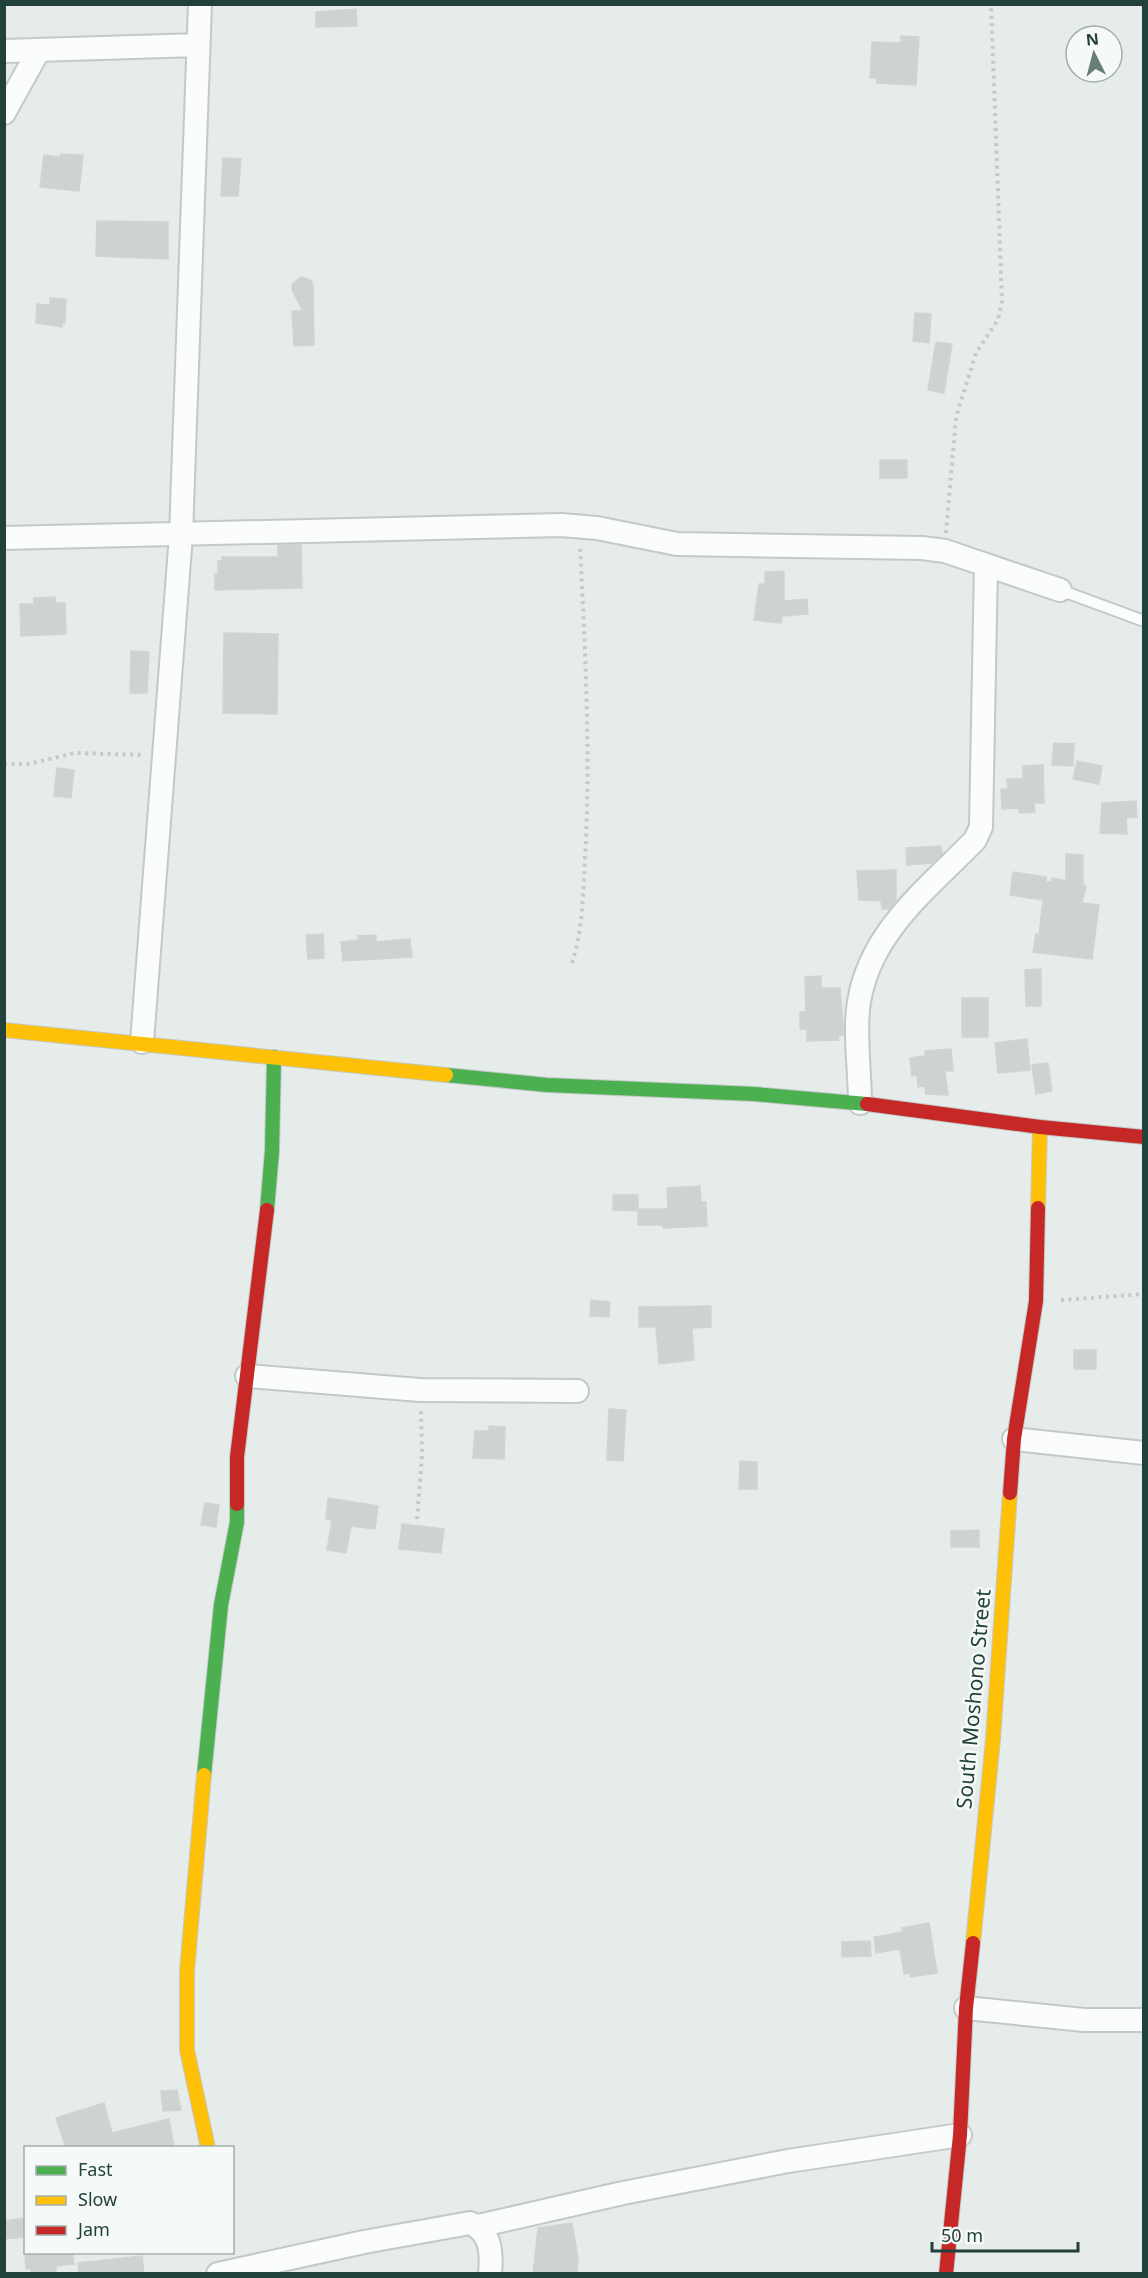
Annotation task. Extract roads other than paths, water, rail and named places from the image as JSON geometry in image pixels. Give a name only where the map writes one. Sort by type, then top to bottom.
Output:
[{"type":"street","points":[[142,1042],[180,535],[200,4]]},
{"type":"street","points":[[4,51],[198,45]]},
{"type":"street","points":[[4,113],[39,50]]},
{"type":"street","points":[[4,538],[579,526],[677,544],[903,546],[945,551],[1060,590]]},
{"type":"street","points":[[860,1103],[858,1004],[864,975],[873,953],[892,925],[975,840],[981,827],[986,565]]},
{"type":"street","points":[[4,1030],[142,1042],[547,1085],[754,1094],[860,1103],[1040,1127],[1143,1137]]},
{"type":"street","points":[[208,2146],[187,2050],[187,1971],[196,1849],[221,1605],[237,1522],[237,1457],[272,1150],[274,1057]]},
{"type":"street","name":"South Moshono Street","points":[[946,2274],[960,2135],[966,2008],[993,1739],[1014,1439],[1036,1301],[1040,1127]]},
{"type":"street","points":[[247,1376],[420,1390],[578,1391]]},
{"type":"street","points":[[1014,1439],[1143,1453]]},
{"type":"street","points":[[966,2008],[1084,2020],[1143,2020]]},
{"type":"street","points":[[229,2265],[460,2223],[478,2226],[623,2193],[788,2161],[960,2135]]},
{"type":"street","points":[[478,2226],[487,2237],[490,2248],[490,2274]]},
{"type":"lane","points":[[1060,590],[1143,621]]}]
